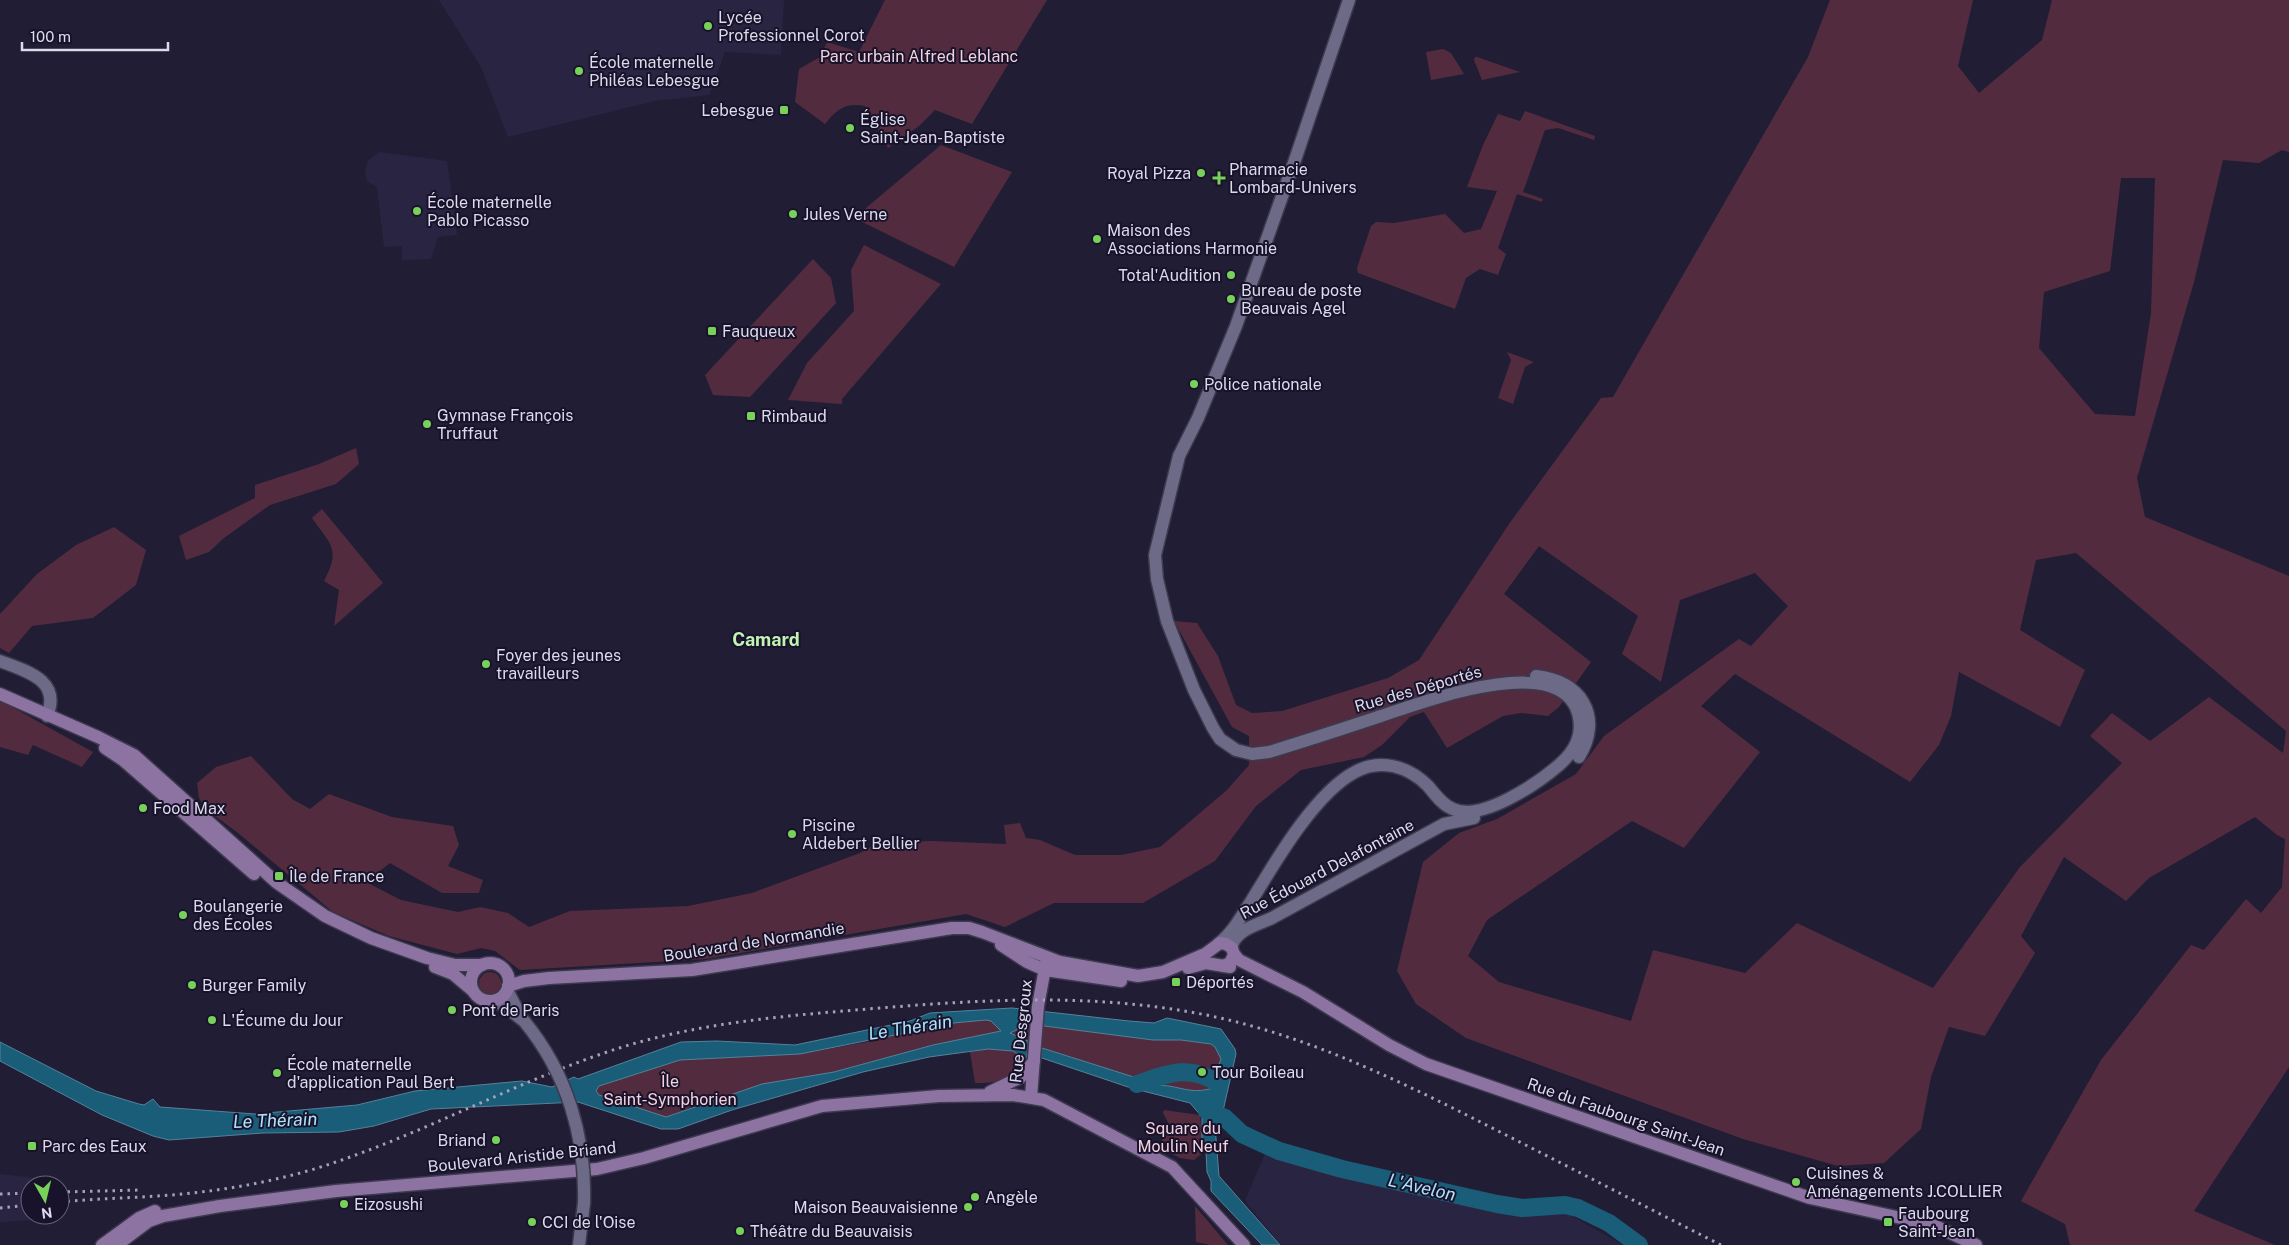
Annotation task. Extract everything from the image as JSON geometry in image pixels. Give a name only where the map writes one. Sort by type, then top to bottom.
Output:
[{"type":"main road","points":[[0,694],[52,718],[152,777],[184,799],[276,882],[324,916],[371,938],[427,958],[455,965],[495,964],[505,971],[508,977],[508,988],[501,997],[493,1001],[481,999],[452,974],[361,941],[302,909],[259,878],[152,777]]},
{"type":"main road","name":"Boulevard de Normandie","points":[[508,988],[524,981],[549,978],[692,970],[947,928],[963,928],[990,935],[1046,964]]},
{"type":"main road","points":[[1046,964],[1077,976],[1136,982],[1156,980],[1200,964],[1220,966],[1230,963],[1232,951],[1226,944],[1215,947],[1211,958],[1220,966]]},
{"type":"main road","name":"Rue des Déportés","points":[[1046,964],[1066,963],[1142,976],[1163,972],[1215,947]]},
{"type":"main road","name":"Rue du Faubourg Saint-Jean","points":[[1232,951],[1241,961],[1303,992],[1393,1048],[1432,1066],[1810,1198],[1933,1225],[1976,1245]]},
{"type":"main road","name":"Rue Desgroux","points":[[1031,1097],[1038,1006],[1046,964]]},
{"type":"main road","points":[[472,990],[471,976],[482,965]]},
{"type":"main road","name":"Rue du Faubourg Saint-Jean","points":[[1220,966],[1280,980]]},
{"type":"main road","name":"Boulevard de Normandie","points":[[505,971],[521,976],[549,978]]},
{"type":"main road","points":[[983,1095],[1018,1079],[1034,1061]]},
{"type":"main road","name":"Boulevard Aristide Briand","points":[[151,1216],[336,1191],[597,1169],[644,1158],[816,1106],[928,1096],[983,1095],[1031,1097],[1050,1102],[1172,1167],[1244,1245]]},
{"type":"main road","points":[[102,1245],[138,1218],[151,1216]]},
{"type":"main road","points":[[117,1245],[151,1216]]},
{"type":"street","name":"Rue des Déportés","points":[[1215,947],[1234,928],[1293,835],[1334,787],[1355,772],[1379,765],[1393,766],[1416,776],[1454,810],[1465,812],[1479,810],[1499,804],[1558,766],[1575,747],[1579,735],[1579,721],[1576,709],[1570,700],[1552,688],[1532,684],[1493,685],[1448,694],[1269,752],[1247,753],[1230,747],[1216,734],[1199,701],[1163,606],[1155,563],[1158,540],[1177,462],[1198,418],[1236,326],[1350,0]]},
{"type":"street","name":"Rue des Déportés","points":[[1174,639],[1223,730],[1232,739],[1249,745],[1270,744],[1442,687],[1484,678],[1522,675],[1545,677],[1562,683],[1580,695],[1588,714],[1589,731],[1583,749],[1572,764],[1496,812],[1444,824]]},
{"type":"street","points":[[0,661],[28,672],[44,683],[50,695],[52,718]]},
{"type":"street","name":"Rue Édouard Delafontaine","points":[[1232,951],[1235,938],[1243,932],[1444,824]]},
{"type":"street","points":[[508,988],[524,1021],[550,1057],[570,1103],[582,1154],[584,1204],[579,1245]]},
{"type":"street","points":[[493,1001],[503,1005],[524,1021]]},
{"type":"shaded area","points":[[439,0],[784,0],[781,55],[725,52],[709,95],[654,101],[508,137],[481,67]]},
{"type":"shaded area","name":"École maternelle Pablo Picasso","points":[[379,152],[447,161],[457,235],[438,237],[431,259],[402,260],[402,246],[384,247],[377,187],[367,181],[365,171],[368,161]]},
{"type":"shaded area","points":[[1266,1151],[1500,1207],[1565,1212],[1623,1245],[1281,1245],[1245,1201]]},
{"type":"shaded area","points":[[0,1174],[20,1176],[20,1221],[0,1222]]},
{"type":"green space","name":"Parc urbain Alfred Leblanc","points":[[885,0],[1047,0],[972,124],[935,110],[919,126],[888,148],[865,106],[846,106],[837,111],[825,124],[795,102],[799,69],[820,57],[827,42],[859,52]]},
{"type":"green space","points":[[1830,0],[1973,0],[1958,66],[1979,93],[2042,40],[2052,0],[2289,0],[2289,152],[2282,150],[2259,163],[2223,160],[2194,282],[2137,478],[2145,517],[2289,576],[2289,1067],[2194,1211],[2275,1245],[2070,1245],[2065,1224],[2021,1201],[2101,1060],[2191,945],[2204,950],[2246,899],[2261,913],[2282,887],[2285,839],[2277,835],[2255,817],[2149,878],[2126,901],[2064,857],[2021,936],[2035,953],[1985,1036],[1949,1027],[1931,1077],[1921,1129],[1884,1163],[1838,1166],[1743,1139],[1466,1038],[1416,1004],[1397,971],[1423,862],[1459,833],[1497,819],[1576,774],[1604,736],[1739,639],[1751,646],[1788,606],[1755,573],[1680,600],[1661,682],[1622,654],[1638,616],[1539,546],[1504,594],[1591,662],[1559,707],[1548,716],[1521,713],[1503,716],[1447,748],[1424,712],[1410,717],[1382,745],[1364,757],[1301,770],[1256,806],[1215,861],[1143,903],[1054,903],[1005,927],[966,914],[706,959],[520,970],[495,951],[481,948],[457,954],[389,936],[333,912],[238,833],[207,810],[199,798],[197,783],[216,767],[251,756],[292,799],[310,809],[329,794],[392,817],[453,826],[459,845],[448,866],[483,880],[479,893],[442,893],[390,863],[366,882],[401,900],[458,912],[480,907],[508,913],[529,927],[570,911],[688,906],[752,893],[860,853],[877,843],[931,841],[1006,844],[1004,825],[1020,823],[1026,838],[1040,840],[1075,855],[1121,855],[1160,847],[1227,790],[1249,765],[1249,736],[1232,727],[1174,621],[1197,623],[1218,656],[1236,705],[1252,713],[1282,711],[1388,678],[1419,660],[1509,524],[1601,398],[1613,397],[1808,57]],"holes":[[[2121,178],[2155,178],[2151,313],[2135,416],[2095,414],[2039,348],[2044,292],[2110,271]],[[2076,553],[2286,731],[2283,753],[2209,697],[2150,741],[2112,713],[2090,736],[2122,763],[2020,867],[1933,988],[1797,923],[1745,973],[1653,950],[1631,1021],[1499,982],[1468,956],[1487,920],[1632,821],[1684,848],[1760,752],[1701,706],[1735,674],[1910,782],[1939,745],[1951,716],[1959,672],[2060,727],[2085,670],[2020,630],[2036,560]]]},
{"type":"green space","points":[[1443,49],[1451,53],[1464,74],[1431,80],[1426,52]]},
{"type":"green space","points":[[1475,57],[1520,72],[1482,80],[1474,60]]},
{"type":"green space","points":[[1525,111],[1595,136],[1594,140],[1558,128],[1545,130],[1523,192],[1543,199],[1542,202],[1517,194],[1498,248],[1506,254],[1498,275],[1480,269],[1466,278],[1455,309],[1358,273],[1357,268],[1371,226],[1376,222],[1394,223],[1445,214],[1464,233],[1481,229],[1497,191],[1467,187],[1483,145],[1498,114],[1520,121]]},
{"type":"green space","points":[[941,145],[1012,172],[954,267],[854,218]]},
{"type":"green space","points":[[864,245],[941,284],[842,399],[842,404],[788,400],[807,363],[854,311],[851,270]]},
{"type":"green space","points":[[813,259],[831,278],[836,303],[750,397],[713,395],[705,375]]},
{"type":"green space","points":[[1507,352],[1534,362],[1525,367],[1513,404],[1498,398],[1511,360]]},
{"type":"green space","points":[[356,448],[359,464],[336,484],[270,505],[224,538],[209,552],[186,560],[179,536],[255,498],[255,485],[319,464]]},
{"type":"green space","points":[[322,509],[383,583],[334,626],[339,590],[324,581],[332,561],[332,548],[312,518]]},
{"type":"green space","points":[[114,527],[146,550],[136,585],[93,618],[32,626],[9,653],[0,648],[0,614],[37,574],[76,545]]},
{"type":"green space","points":[[0,701],[93,752],[82,767],[33,745],[28,755],[0,747]]},
{"type":"green space","points":[[490,972],[498,975],[501,983],[498,991],[490,994],[482,991],[479,983],[482,975]]},
{"type":"green space","name":"Île Saint-Symphorien","points":[[991,1021],[1002,1031],[933,1045],[834,1072],[717,1098],[666,1117],[599,1095],[596,1091],[599,1086],[680,1060],[800,1054],[867,1042],[932,1025]]},
{"type":"green space","points":[[1029,1024],[1153,1040],[1181,1040],[1211,1044],[1215,1047],[1221,1059],[1210,1089],[1196,1091],[1159,1085],[1027,1043],[1009,1032]]},
{"type":"green space","points":[[988,1049],[1013,1051],[1026,1060],[1017,1072],[1005,1079],[975,1083],[970,1052]]},
{"type":"green space","name":"Square du Moulin Neuf","points":[[1164,1110],[1200,1115],[1204,1152],[1194,1160],[1180,1158],[1160,1147],[1168,1122],[1163,1113]]},
{"type":"green space","points":[[1195,1206],[1228,1245],[1210,1245],[1196,1242]]},
{"type":"water","points":[[1012,1008],[1154,1023],[1167,1018],[1221,1029],[1235,1049],[1236,1054],[1220,1124],[1215,1126],[1219,1176],[1280,1245],[1262,1245],[1211,1191],[1211,1181],[1207,1172],[1206,1151],[1202,1138],[1202,1117],[1190,1103],[1131,1088],[1027,1053],[1026,1060],[1013,1051],[988,1049],[929,1057],[863,1072],[732,1110],[678,1129],[661,1129],[578,1102],[431,1109],[374,1126],[339,1132],[263,1133],[169,1140],[153,1136],[102,1115],[0,1061],[0,1042],[96,1091],[139,1104],[144,1105],[153,1099],[160,1107],[255,1114],[357,1105],[415,1091],[522,1081],[552,1087],[574,1077],[578,1079],[681,1042],[717,1041],[795,1045],[910,1021],[930,1013]],"holes":[[[991,1021],[1001,1031],[933,1045],[834,1072],[762,1084],[666,1117],[599,1095],[596,1091],[599,1086],[680,1060],[800,1054],[930,1028],[932,1025]],[[1029,1024],[1153,1040],[1181,1040],[1211,1044],[1215,1047],[1221,1059],[1210,1089],[1196,1091],[1159,1085],[1042,1048],[1010,1033]]]},
{"type":"waterway","name":"Le Thérain","points":[[1137,1084],[1168,1074],[1187,1072],[1207,1077],[1218,1083]]},
{"type":"waterway","name":"L'Avelon","points":[[1207,1111],[1225,1118],[1242,1134],[1279,1151],[1342,1169],[1497,1204],[1522,1208],[1565,1205],[1578,1208],[1609,1223],[1639,1245]]},
{"type":"railway","points":[[70,1201],[215,1190],[263,1182],[311,1170],[391,1141],[589,1058],[629,1045],[691,1030],[785,1016],[922,1005],[963,1002],[1087,1001],[1170,1009],[1211,1016],[1250,1025],[1324,1050],[1432,1098],[1721,1245]]},
{"type":"railway","points":[[70,1192],[142,1190]]},
{"type":"railway","points":[[0,1194],[20,1193]]},
{"type":"railway","points":[[0,1208],[20,1206]]},
{"type":"place","name":"Lycée Professionnel Corot","points":[[708,26]]},
{"type":"place","name":"École maternelle Philéas Lebesgue","points":[[579,71]]},
{"type":"place","name":"Lebesgue","points":[[784,110]]},
{"type":"place","name":"Église Saint-Jean-Baptiste","points":[[850,128]]},
{"type":"place","name":"Royal Pizza","points":[[1201,173]]},
{"type":"place","name":"Pharmacie Lombard-Univers","points":[[1219,178]]},
{"type":"place","name":"École maternelle Pablo Picasso","points":[[417,211]]},
{"type":"place","name":"Jules Verne","points":[[793,214]]},
{"type":"place","name":"Maison des Associations Harmonie","points":[[1097,239]]},
{"type":"place","name":"Total'Audition","points":[[1231,275]]},
{"type":"place","name":"Bureau de poste Beauvais Agel","points":[[1231,299]]},
{"type":"place","name":"Fauqueux","points":[[712,331]]},
{"type":"place","name":"Police nationale","points":[[1194,384]]},
{"type":"place","name":"Rimbaud","points":[[751,416]]},
{"type":"place","name":"Gymnase François Truffaut","points":[[427,424]]},
{"type":"place","name":"Foyer des jeunes travailleurs","points":[[486,664]]},
{"type":"place","name":"Food Max","points":[[143,808]]},
{"type":"place","name":"Piscine Aldebert Bellier","points":[[792,834]]},
{"type":"place","name":"Île de France","points":[[279,876]]},
{"type":"place","name":"Boulangerie des Écoles","points":[[183,915]]},
{"type":"place","name":"Déportés","points":[[1176,982]]},
{"type":"place","name":"Burger Family","points":[[192,985]]},
{"type":"place","name":"Pont de Paris","points":[[452,1010]]},
{"type":"place","name":"L'Écume du Jour","points":[[212,1020]]},
{"type":"place","name":"Tour Boileau","points":[[1202,1072]]},
{"type":"place","name":"École maternelle d'application Paul Bert","points":[[277,1073]]},
{"type":"place","name":"Briand","points":[[496,1140]]},
{"type":"place","name":"Parc des Eaux","points":[[32,1146]]},
{"type":"place","name":"Cuisines & Aménagements J.COLLIER","points":[[1796,1182]]},
{"type":"place","name":"Angèle","points":[[975,1197]]},
{"type":"place","name":"Eizosushi","points":[[344,1204]]},
{"type":"place","name":"Maison Beauvaisienne","points":[[968,1207]]},
{"type":"place","name":"CCI de l'Oise","points":[[532,1222]]},
{"type":"place","name":"Faubourg Saint-Jean","points":[[1888,1222]]},
{"type":"place","name":"Théâtre du Beauvaisis","points":[[740,1231]]},
{"type":"district","name":"Camard","points":[[766,639]]}]
